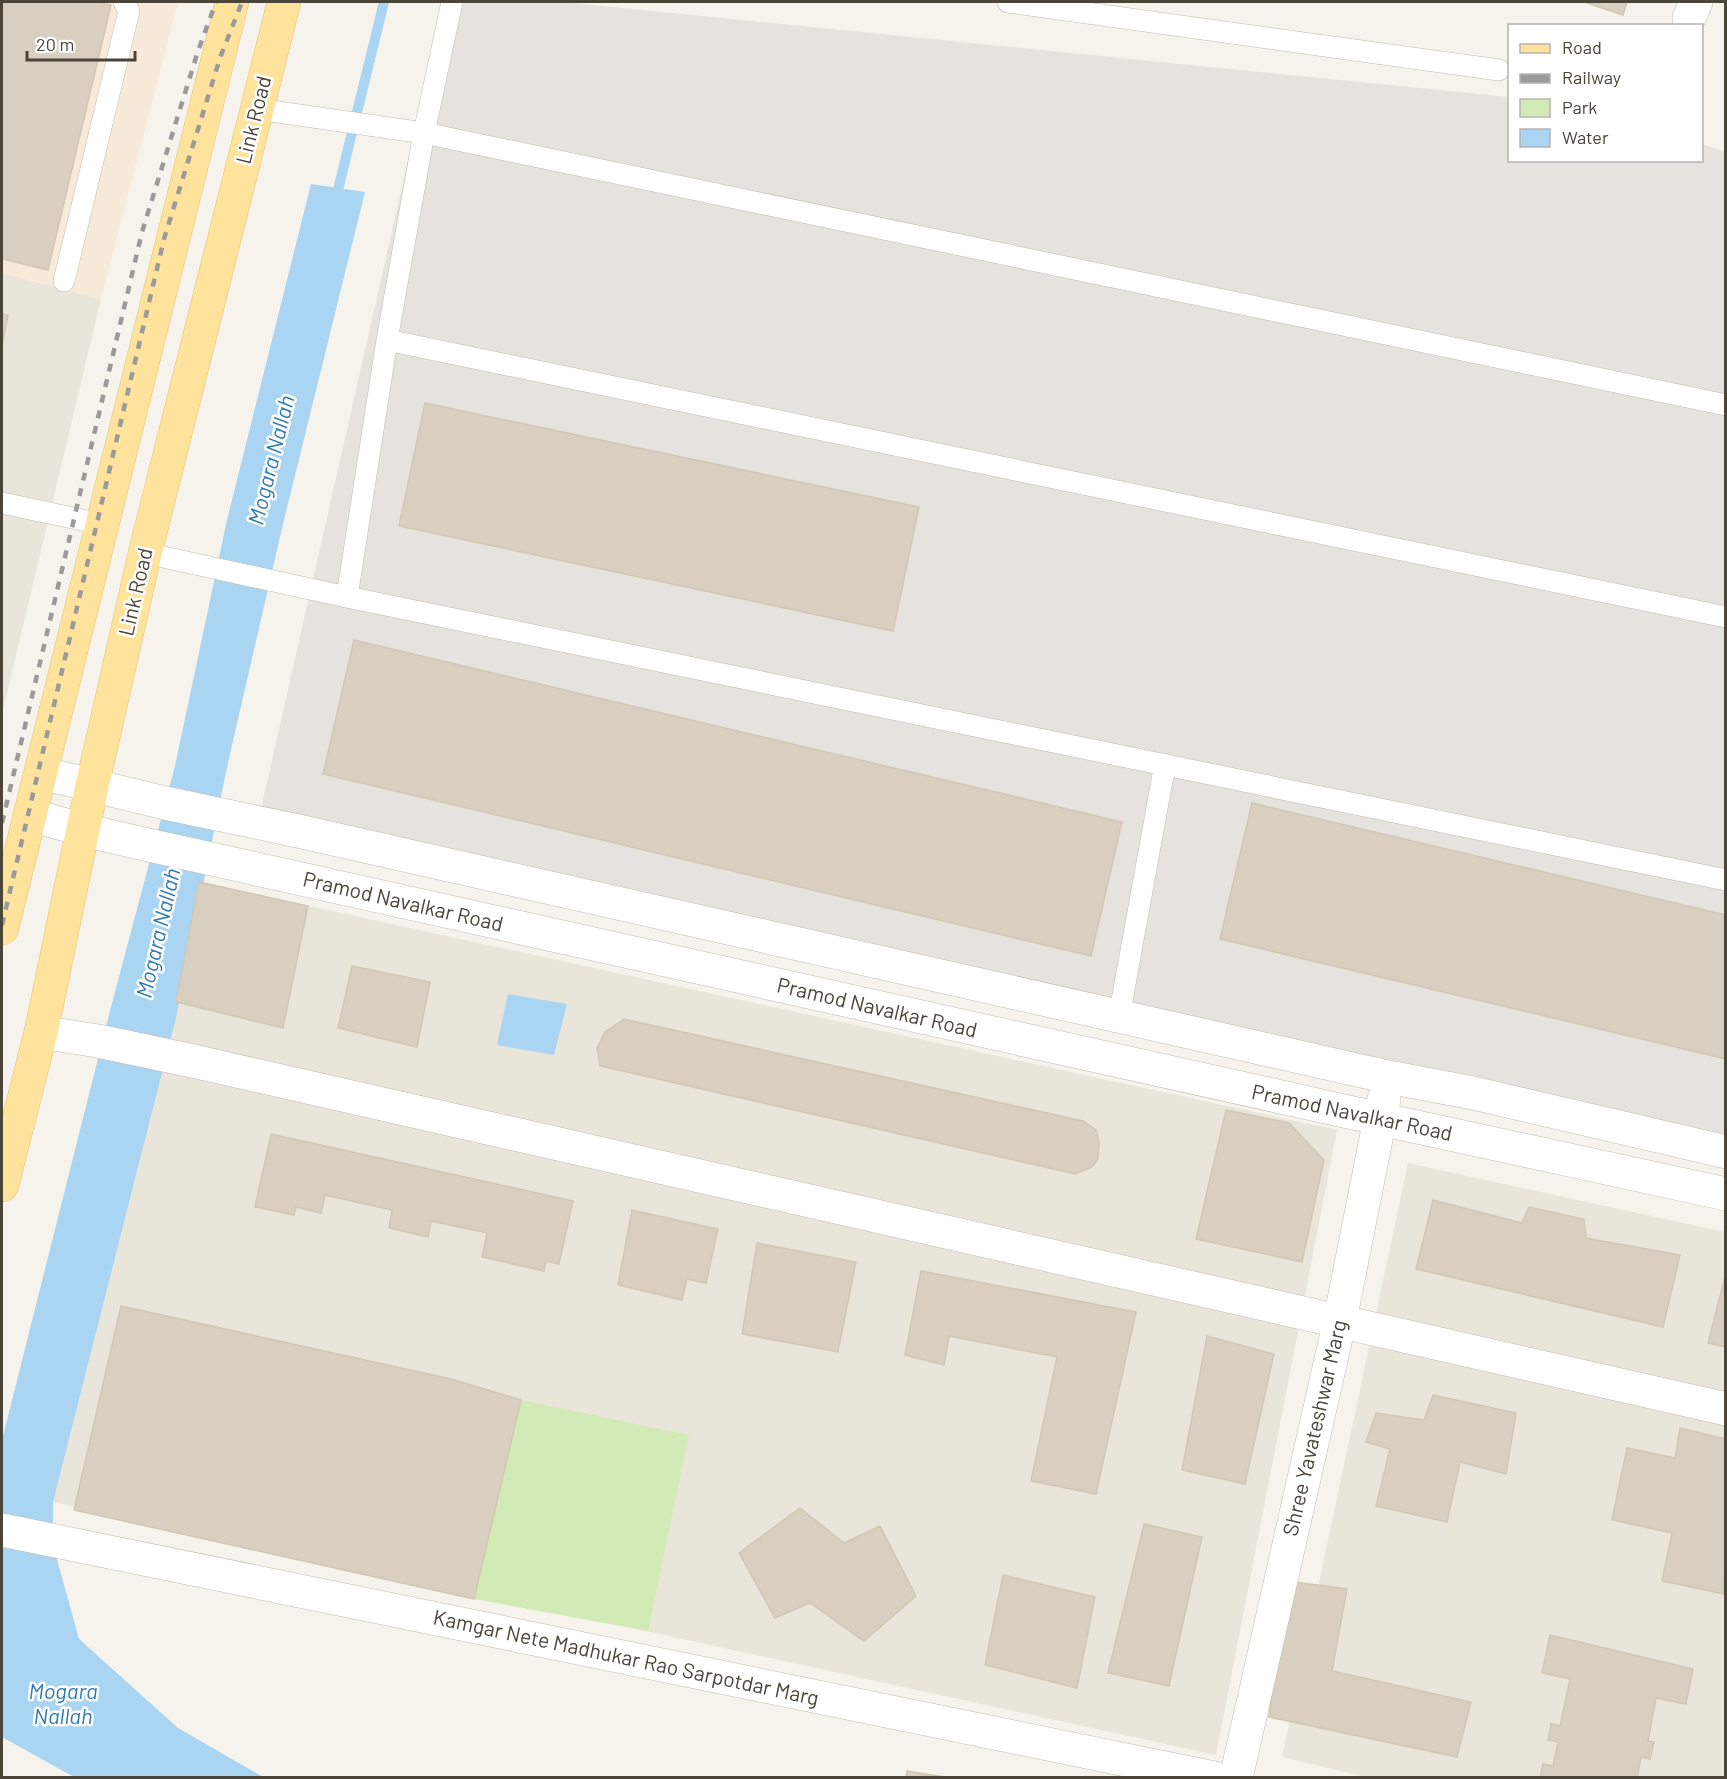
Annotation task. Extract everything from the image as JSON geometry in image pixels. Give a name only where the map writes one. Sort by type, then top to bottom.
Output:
[{"type":"main road","points":[[2,928],[232,2]]},
{"type":"main road","name":"Link Road","points":[[2,1185],[41,1032],[92,786],[145,553],[284,2]]},
{"type":"street","name":"Pramod Navalkar Road","points":[[41,772],[165,803],[1388,1077],[1473,1093],[1725,1152]]},
{"type":"street","name":"Pramod Navalkar Road","points":[[31,815],[83,830],[282,875],[1725,1194]]},
{"type":"street","points":[[41,1032],[98,1041],[193,1061],[1725,1409]]},
{"type":"street","name":"Shree Yavateshwar Marg","points":[[1236,1778],[1340,1320],[1388,1077]]},
{"type":"street","name":"Kamgar Nete Madhukar Rao Sarpotdar Marg","points":[[2,1530],[1214,1778]]},
{"type":"lane","points":[[64,281],[129,10],[124,2]]},
{"type":"lane","points":[[347,597],[387,340],[424,133],[452,2]]},
{"type":"lane","points":[[1008,2],[1499,70]]},
{"type":"lane","points":[[257,109],[424,133],[1725,405]]},
{"type":"lane","points":[[387,340],[1725,617]]},
{"type":"lane","points":[[2,503],[101,524]]},
{"type":"lane","points":[[145,553],[347,597],[1725,880]]},
{"type":"lane","points":[[1119,1017],[1165,764]]},
{"type":"shaded area","points":[[2,2],[178,2],[101,299],[2,273]]},
{"type":"shaded area","points":[[444,2],[563,2],[1508,97],[1508,162],[1703,162],[1703,144],[1725,152],[1725,1134],[258,822]]},
{"type":"shaded area","points":[[2,273],[101,299],[2,714]]},
{"type":"shaded area","points":[[213,885],[1337,1130],[1216,1755],[53,1502],[176,1018]]},
{"type":"shaded area","points":[[1408,1163],[1725,1232],[1725,1777],[1370,1778],[1282,1757]]},
{"type":"green space","points":[[521,1400],[689,1435],[648,1631],[474,1599]]},
{"type":"water","name":"Mogara Nallah","points":[[311,184],[365,192],[282,528],[227,767],[176,1018],[53,1502],[53,1545],[79,1639],[178,1728],[263,1777],[74,1777],[2,1737],[2,1440],[111,1007],[175,766],[227,520]]},
{"type":"water","points":[[508,994],[567,1004],[554,1055],[497,1045]]},
{"type":"building","points":[[2,2],[98,2],[111,5],[48,270],[2,259]]},
{"type":"building","points":[[1584,2],[1627,2],[1623,15]]},
{"type":"building","points":[[2,314],[8,315],[2,346]]},
{"type":"building","points":[[425,403],[919,507],[893,631],[399,526]]},
{"type":"building","points":[[354,640],[1122,822],[1091,956],[323,774]]},
{"type":"building","points":[[1252,803],[1726,915],[1726,1059],[1220,939]]},
{"type":"building","points":[[199,882],[308,906],[283,1028],[176,1002]]},
{"type":"building","points":[[352,966],[430,982],[417,1047],[338,1028]]},
{"type":"building","points":[[624,1019],[1083,1121],[1096,1130],[1099,1142],[1098,1159],[1092,1167],[1075,1174],[600,1066],[597,1048],[605,1032]]},
{"type":"building","points":[[1226,1110],[1289,1123],[1324,1160],[1302,1262],[1196,1239]]},
{"type":"building","points":[[271,1134],[573,1201],[559,1264],[546,1261],[544,1271],[482,1257],[487,1233],[431,1221],[428,1237],[389,1228],[392,1210],[325,1195],[321,1213],[296,1207],[294,1215],[255,1207]]},
{"type":"building","points":[[1433,1200],[1522,1223],[1529,1207],[1584,1219],[1586,1238],[1680,1255],[1663,1327],[1416,1269]]},
{"type":"building","points":[[632,1210],[718,1229],[706,1283],[687,1279],[682,1300],[618,1285]]},
{"type":"building","points":[[757,1243],[856,1262],[838,1352],[742,1334]]},
{"type":"building","points":[[921,1271],[1136,1312],[1096,1494],[1031,1481],[1057,1357],[949,1336],[944,1365],[905,1355]]},
{"type":"building","points":[[1726,1273],[1726,1347],[1708,1343]]},
{"type":"building","points":[[121,1306],[451,1379],[521,1400],[474,1599],[74,1510]]},
{"type":"building","points":[[1207,1336],[1274,1354],[1245,1484],[1182,1470]]},
{"type":"building","points":[[1433,1395],[1516,1413],[1506,1474],[1460,1462],[1447,1522],[1376,1506],[1390,1449],[1366,1442],[1376,1413],[1424,1420]]},
{"type":"building","points":[[1680,1428],[1726,1439],[1724,1594],[1662,1581],[1672,1533],[1612,1520],[1627,1448],[1675,1458]]},
{"type":"building","points":[[800,1508],[844,1543],[880,1526],[916,1596],[864,1641],[810,1603],[775,1618],[739,1553]]},
{"type":"building","points":[[1144,1524],[1202,1537],[1169,1686],[1108,1673]]},
{"type":"building","points":[[1003,1575],[1095,1597],[1077,1688],[985,1665]]},
{"type":"building","points":[[1287,1581],[1347,1589],[1332,1671],[1471,1702],[1457,1757],[1269,1717]]},
{"type":"building","points":[[1550,1635],[1693,1669],[1686,1704],[1656,1698],[1648,1741],[1654,1742],[1650,1759],[1641,1757],[1637,1778],[1540,1778],[1543,1764],[1553,1766],[1558,1742],[1548,1740],[1551,1724],[1560,1726],[1570,1679],[1542,1673]]},
{"type":"building","points":[[907,1771],[951,1778],[906,1778]]},
{"type":"waterway","name":"Mogara Nallah","points":[[335,202],[384,2]]},
{"type":"railway","points":[[2,823],[142,232],[198,51],[216,2]]},
{"type":"railway","points":[[2,925],[164,239],[220,58],[242,2]]}]
